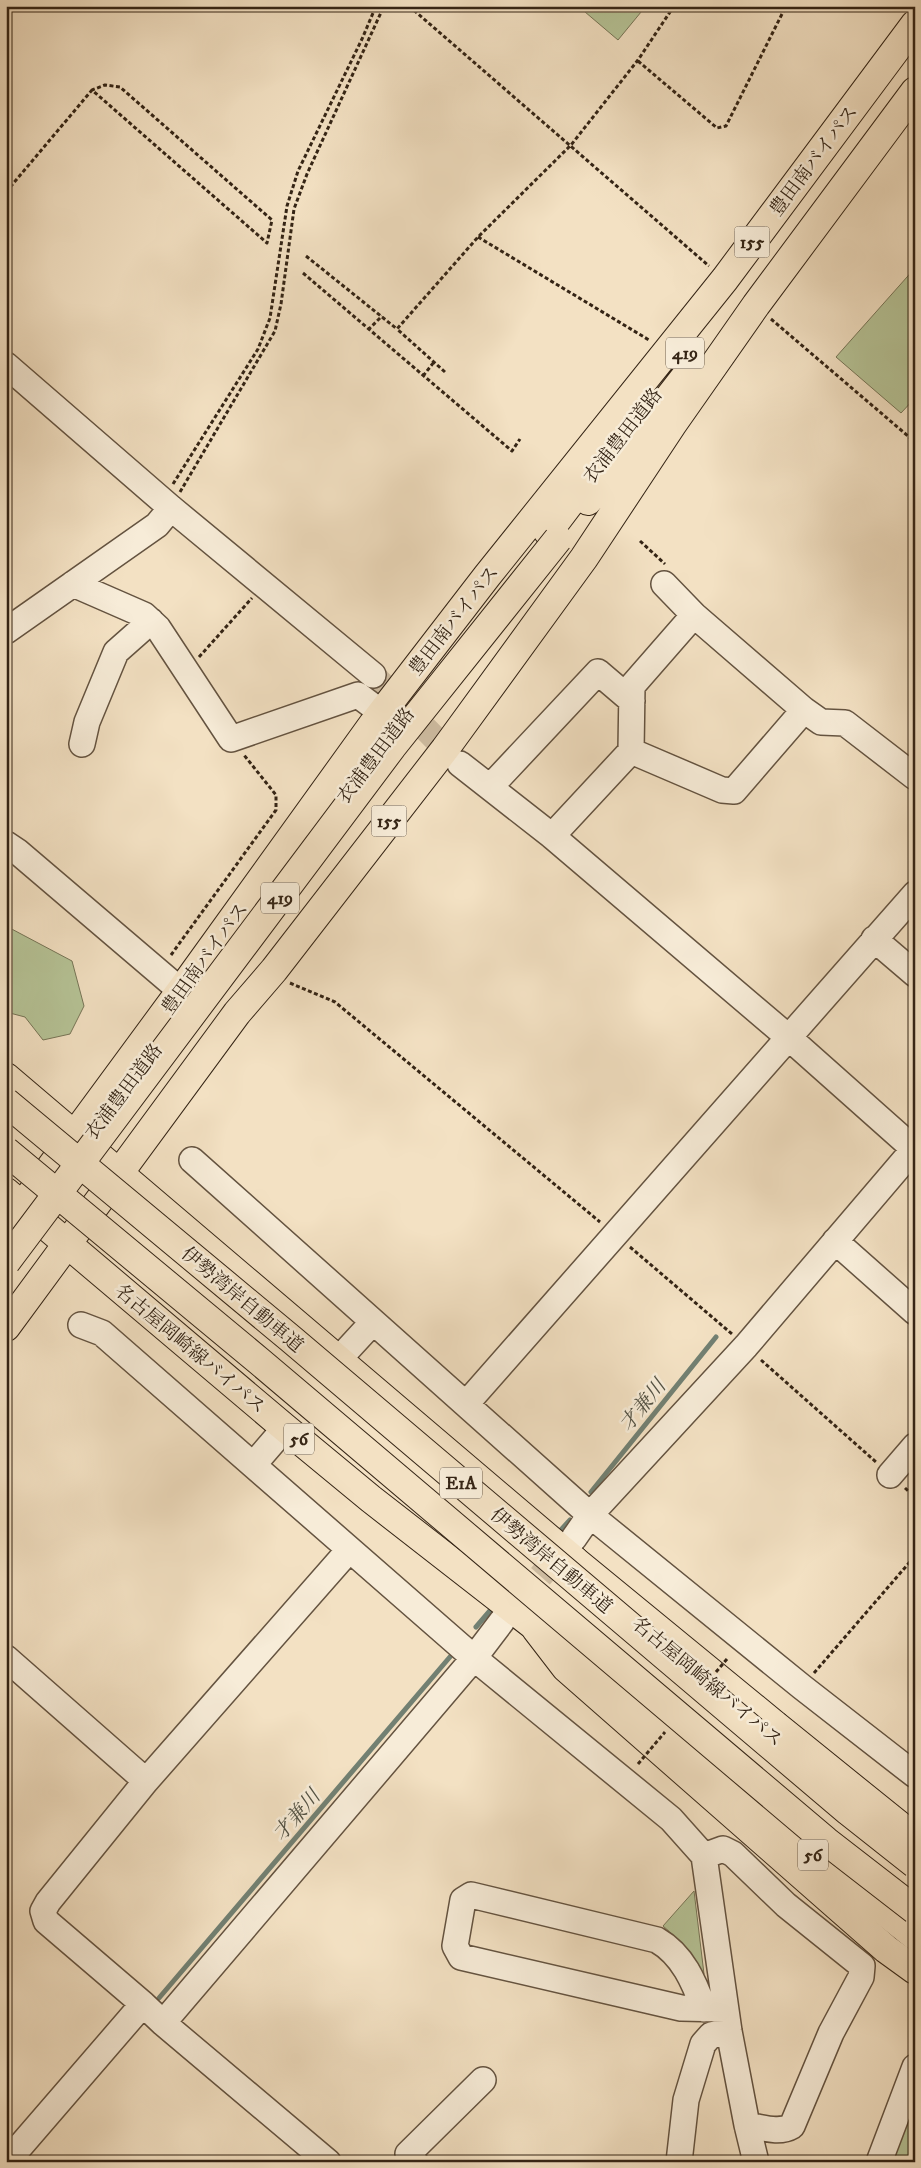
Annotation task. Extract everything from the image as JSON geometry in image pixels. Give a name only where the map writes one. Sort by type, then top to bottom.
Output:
[{"type":"main road","name":"豊田南バイパス","points":[[6,1228],[14,1198],[74,1135],[382,713],[493,568],[725,279],[915,24]]},
{"type":"main road","name":"155","points":[[6,1327],[237,1013],[274,970],[450,741],[584,558],[672,425],[756,305],[915,91]]},
{"type":"main road","name":"衣浦豊田道路","points":[[6,1262],[553,535],[760,253],[775,231],[809,164]]},
{"type":"main road","name":"衣浦豊田道路","points":[[6,1246],[246,929],[384,741],[750,296],[805,238]]},
{"type":"main road","points":[[6,1077],[338,1360],[574,1549],[765,1722],[915,1838]]},
{"type":"main road","name":"伊勢湾岸自動車道","points":[[6,1102],[291,1339],[848,1811],[915,1864]]},
{"type":"main road","name":"伊勢湾岸自動車道","points":[[6,1151],[259,1361],[826,1841],[915,1910]]},
{"type":"main road","name":"名古屋岡崎線バイパス","points":[[14,1198],[285,1428],[536,1628],[566,1668],[703,1777]]},
{"type":"main road","points":[[765,1722],[915,1826]]},
{"type":"main road","name":"名古屋岡崎線バイパス","points":[[765,1722],[915,1849]]},
{"type":"main road","points":[[703,1777],[831,1891],[915,1953]]},
{"type":"main road","points":[[703,1777],[886,1949],[915,1970]]},
{"type":"main road","name":"56","points":[[703,1777],[915,1936]]},
{"type":"street","points":[[6,365],[167,504],[373,675]]},
{"type":"street","points":[[6,631],[157,526],[167,504]]},
{"type":"street","points":[[73,584],[144,615],[158,628],[231,738],[358,695],[382,713]]},
{"type":"street","points":[[664,584],[694,615],[804,710],[821,722],[845,723],[915,777]]},
{"type":"street","points":[[552,836],[631,751],[632,686],[694,615]]},
{"type":"street","points":[[82,744],[87,722],[116,652],[151,622]]},
{"type":"street","points":[[491,786],[598,672],[632,701]]},
{"type":"street","points":[[631,751],[722,790],[734,791],[804,710]]},
{"type":"street","points":[[460,764],[491,786],[552,836],[788,1037],[914,1150],[746,1346],[590,1515],[574,1549]]},
{"type":"street","points":[[6,844],[18,852],[180,991]]},
{"type":"street","points":[[466,1404],[915,894]]},
{"type":"street","points":[[874,939],[915,974]]},
{"type":"street","points":[[192,1160],[590,1515],[802,1687],[915,1775]]},
{"type":"street","points":[[835,1241],[915,1312]]},
{"type":"street","points":[[338,1360],[373,1322]]},
{"type":"street","points":[[81,1325],[102,1333],[474,1658],[671,1819],[704,1856],[719,2016],[756,2162]]},
{"type":"street","points":[[254,1464],[285,1428]]},
{"type":"street","points":[[890,1475],[915,1446]]},
{"type":"street","points":[[328,2162],[163,2023],[46,1921],[43,1911],[48,1902],[146,1781],[349,1550]]},
{"type":"street","points":[[163,2023],[474,1658],[502,1621]]},
{"type":"street","points":[[6,1658],[146,1781]]},
{"type":"street","points":[[704,1856],[723,1849],[733,1854],[786,1905],[862,1966],[861,1977],[830,2033],[792,2126],[786,2130],[779,2130],[746,2125]]},
{"type":"street","points":[[471,1895],[657,1940],[667,1946],[684,1964],[696,1987],[719,2016],[461,1957],[454,1946],[463,1900],[471,1895]]},
{"type":"street","points":[[13,2162],[17,2150],[143,2004]]},
{"type":"street","points":[[679,2162],[686,2100],[703,2044],[711,2034],[719,2016]]},
{"type":"street","points":[[879,2162],[915,2067]]},
{"type":"street","points":[[415,2162],[408,2154],[483,2080]]},
{"type":"path","points":[[167,504],[258,348],[270,318],[288,206],[298,170],[362,39],[376,6]]},
{"type":"path","points":[[167,504],[263,355],[275,331],[281,304],[294,209],[310,166],[384,6]]},
{"type":"path","points":[[409,6],[725,279]]},
{"type":"path","points":[[397,329],[478,237],[570,145],[638,60],[674,6]]},
{"type":"path","points":[[638,60],[718,128],[726,126],[786,6]]},
{"type":"path","points":[[6,192],[92,90],[105,85],[120,87],[272,220],[268,243],[255,234],[92,90]]},
{"type":"path","points":[[478,237],[668,351]]},
{"type":"path","points":[[306,256],[382,316],[446,372]]},
{"type":"path","points":[[303,273],[512,451],[520,438]]},
{"type":"path","points":[[756,305],[915,442]]},
{"type":"path","points":[[368,330],[382,316]]},
{"type":"path","points":[[423,376],[434,362]]},
{"type":"path","points":[[187,672],[264,585]]},
{"type":"path","points":[[159,972],[276,810],[276,794],[231,738]]},
{"type":"path","points":[[802,1687],[915,1556]]},
{"type":"green space","points":[[578,6],[646,6],[618,40]]},
{"type":"green space","points":[[915,268],[915,398],[901,413],[836,357]]},
{"type":"green space","points":[[6,926],[72,961],[84,1006],[70,1034],[43,1040],[25,1017],[6,1012]]},
{"type":"green space","points":[[694,1891],[704,1974],[702,1976],[685,1949],[663,1926]]},
{"type":"green space","points":[[901,2103],[915,2113],[915,2162],[878,2162]]},
{"type":"waterway","name":"才兼川","points":[[591,1492],[716,1337]]},
{"type":"waterway","name":"才兼川","points":[[559,1532],[570,1520]]},
{"type":"waterway","name":"才兼川","points":[[476,1627],[494,1606]]},
{"type":"waterway","name":"才兼川","points":[[159,1998],[455,1651]]},
{"type":"tunnel","points":[[373,675],[459,763]]},
{"type":"tunnel","points":[[516,1604],[567,1546]]}]
